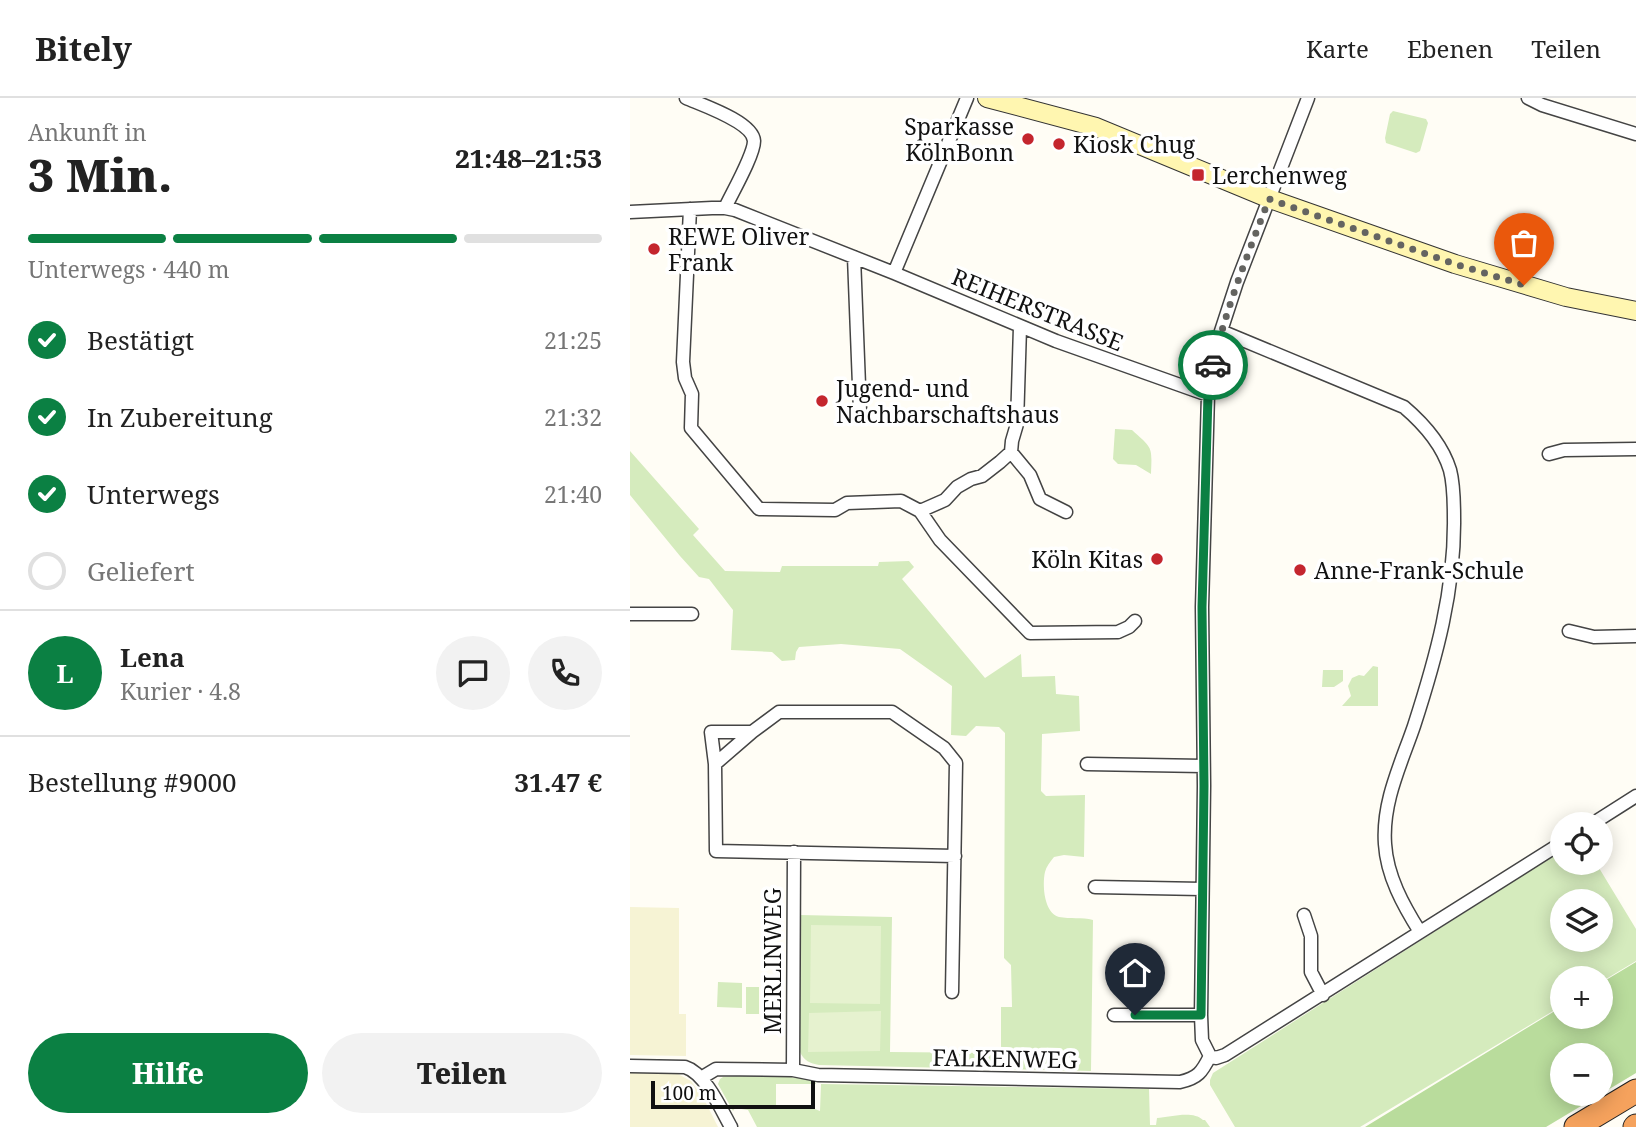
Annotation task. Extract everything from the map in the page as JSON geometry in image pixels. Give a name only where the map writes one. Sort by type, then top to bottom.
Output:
[{"type":"highway","points":[[1576,1127],[1636,1091]]},
{"type":"main road","points":[[987,98],[1096,127],[1269,199],[1455,264],[1566,297],[1636,311]]},
{"type":"street","points":[[686,98],[743,124],[754,139],[752,151],[725,208]]},
{"type":"street","points":[[894,273],[967,98]]},
{"type":"street","points":[[1210,1056],[1202,1040],[1201,1015],[1202,607],[1208,395],[1220,331],[1308,98]]},
{"type":"street","points":[[1528,98],[1542,105],[1636,134]]},
{"type":"street","name":"REIHERSTRASSE","points":[[630,212],[725,208],[735,210],[894,273],[1020,327],[1208,395]]},
{"type":"street","points":[[690,209],[683,362],[685,378],[692,394],[691,428],[759,509],[835,510],[847,503],[901,501],[920,511],[940,540],[1030,633],[1118,632],[1135,621]]},
{"type":"street","points":[[854,257],[860,411]]},
{"type":"street","points":[[920,511],[945,500],[957,487],[982,476],[1011,452],[1017,424],[1020,327]]},
{"type":"street","points":[[1220,331],[1404,407],[1424,425],[1438,444],[1450,470],[1454,539],[1447,604],[1429,677],[1387,808],[1385,829],[1391,874],[1401,899],[1420,932]]},
{"type":"street","points":[[1549,454],[1564,450],[1636,449]]},
{"type":"street","points":[[1011,452],[1030,475],[1040,499],[1066,512]]},
{"type":"street","points":[[630,614],[692,614]]},
{"type":"street","points":[[1569,631],[1594,637],[1636,636]]},
{"type":"street","points":[[715,764],[779,712],[892,712],[944,748],[956,763],[952,992]]},
{"type":"street","points":[[752,732],[711,732],[715,764],[716,851],[955,856]]},
{"type":"street","points":[[1087,764],[1203,766]]},
{"type":"street","points":[[1611,812],[1636,796]]},
{"type":"street","name":"FALKENWEG","points":[[701,1078],[716,1069],[793,1070],[818,1075],[1180,1082],[1190,1080],[1198,1076],[1210,1056],[1216,1058],[1225,1055],[1550,850]]},
{"type":"street","name":"MERLINWEG","points":[[793,1070],[794,852]]},
{"type":"street","points":[[1095,887],[1202,889]]},
{"type":"street","points":[[1304,915],[1311,936],[1311,972],[1323,995]]},
{"type":"street","points":[[1114,1015],[1201,1015]]},
{"type":"street","points":[[630,1066],[692,1069],[701,1078],[731,1127]]},
{"type":"shaded area","points":[[630,907],[679,908],[679,1014],[686,1014],[686,1056],[630,1055]]},
{"type":"shaded area","points":[[630,1072],[674,1072],[691,1081],[718,1127],[630,1127]]},
{"type":"green space","points":[[1393,111],[1426,119],[1428,123],[1420,151],[1416,153],[1386,143],[1390,114]]},
{"type":"green space","points":[[1115,429],[1132,430],[1148,445],[1151,453],[1151,474],[1136,465],[1118,464],[1113,459]]},
{"type":"green space","points":[[630,451],[699,529],[693,535],[725,571],[780,572],[782,566],[878,566],[879,562],[909,561],[914,567],[902,579],[985,678],[1021,654],[1022,677],[1055,676],[1056,694],[1079,696],[1080,731],[1042,734],[1041,791],[1046,796],[1085,795],[1084,857],[1054,857],[1048,864],[1044,884],[1047,904],[1054,914],[1059,917],[1093,920],[1091,1071],[819,1065],[803,1058],[800,1052],[800,915],[892,917],[890,1052],[1001,1053],[1001,1007],[1012,1007],[1011,965],[1004,958],[1005,733],[999,727],[976,726],[966,736],[951,735],[952,686],[900,649],[841,644],[799,647],[795,660],[782,661],[772,652],[731,650],[733,610],[709,579],[699,577],[680,556],[630,495]]},
{"type":"green space","points":[[1373,666],[1378,667],[1378,706],[1342,706],[1351,696],[1348,686],[1352,678],[1364,676]]},
{"type":"green space","points":[[1323,670],[1343,670],[1343,681],[1334,687],[1322,687]]},
{"type":"green space","points":[[1550,858],[1550,875],[1603,875],[1612,889],[1550,889],[1550,952],[1613,952],[1613,891],[1636,929],[1636,961],[1613,975],[1613,966],[1550,966],[1550,1013],[1360,1127],[1235,1127],[1210,1085],[1213,1073]]},
{"type":"green space","points":[[811,925],[881,926],[880,1004],[810,1003]]},
{"type":"green space","points":[[1636,962],[1636,1073],[1613,1087],[1613,1043],[1550,1043],[1550,1106],[1581,1106],[1546,1127],[1365,1127],[1550,1014],[1550,1029],[1613,1029],[1613,976]]},
{"type":"green space","points":[[718,982],[742,983],[742,1008],[717,1007]]},
{"type":"green space","points":[[746,987],[759,987],[759,1014],[746,1014]]},
{"type":"green space","points":[[881,1011],[880,1051],[808,1052],[809,1013]]},
{"type":"green space","points":[[764,1074],[815,1080],[816,1084],[776,1084],[776,1109],[812,1108],[820,1111],[821,1084],[1149,1089],[1150,1125],[1156,1125],[1157,1118],[1193,1115],[1205,1120],[1210,1127],[757,1127],[748,1110],[735,1108],[733,1111],[718,1084],[723,1077]]},
{"type":"way so far","points":[[1213,365],[1220,331],[1269,199],[1455,264],[1524,285]]},
{"type":"place","name":"Sparkasse KölnBonn","points":[[1028,139]]},
{"type":"place","name":"Kiosk Chug","points":[[1059,144]]},
{"type":"place","name":"Lerchenweg","points":[[1198,175]]},
{"type":"place","name":"REWE Oliver Frank","points":[[654,249]]},
{"type":"place","name":"Jugend- und Nachbarschaftshaus","points":[[822,401]]},
{"type":"place","name":"Köln Kitas","points":[[1157,559]]},
{"type":"place","name":"Anne-Frank-Schule","points":[[1300,570]]},
{"type":"route","points":[[1135,1015],[1201,1015],[1204,786],[1202,607],[1208,395],[1213,365]]}]
